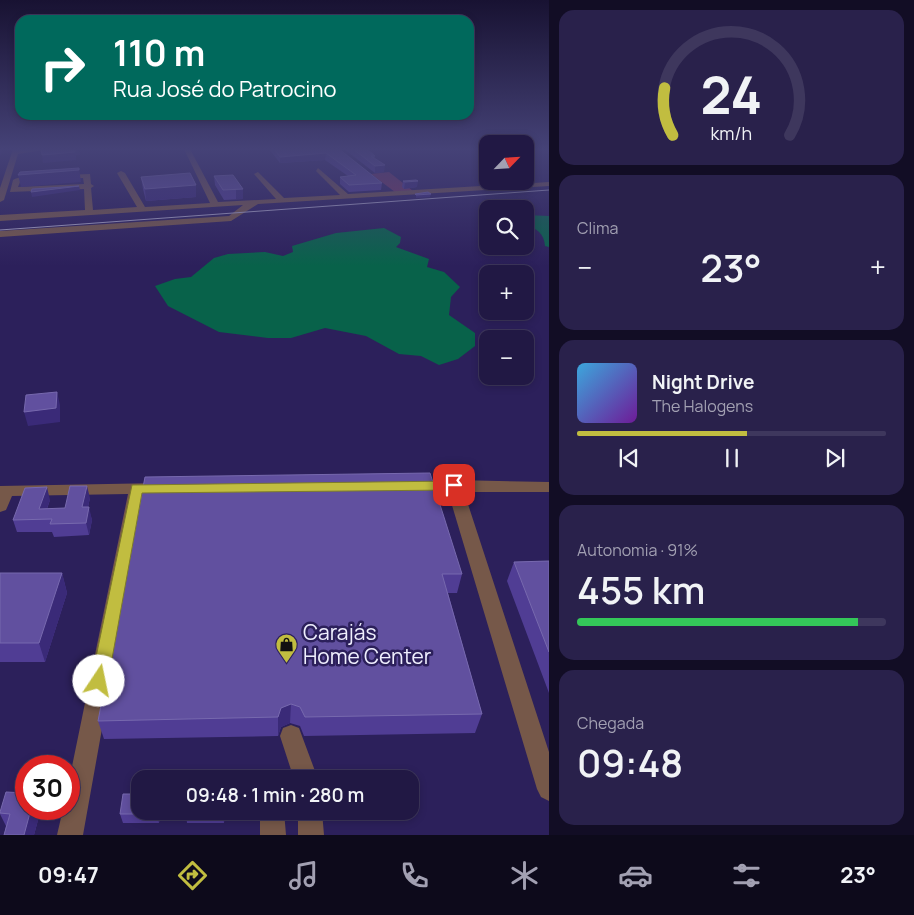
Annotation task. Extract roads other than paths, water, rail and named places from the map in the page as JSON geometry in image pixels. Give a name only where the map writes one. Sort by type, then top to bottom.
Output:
[{"type":"street","points":[[0,200],[4,188]]},
{"type":"street","points":[[14,188],[13,190],[51,188]]},
{"type":"street","points":[[88,188],[91,212]]},
{"type":"street","points":[[128,188],[138,197],[142,209]]},
{"type":"street","points":[[206,188],[214,204]]},
{"type":"street","points":[[270,188],[280,200]]},
{"type":"street","points":[[337,188],[346,196]]},
{"type":"street","points":[[385,188],[392,193]]},
{"type":"street","points":[[0,218],[480,188]]},
{"type":"street","points":[[0,234],[231,218],[247,206],[263,201]]},
{"type":"street","points":[[454,485],[549,789]]},
{"type":"street","points":[[397,486],[549,487]]},
{"type":"street","points":[[2,496],[176,488]]},
{"type":"street","points":[[70,835],[136,489]]},
{"type":"street","points":[[291,736],[303,770]]},
{"type":"street","points":[[272,820],[273,835]]},
{"type":"street","points":[[310,820],[311,835]]},
{"type":"tram line","points":[[0,230],[549,190]]},
{"type":"place","name":"Carajás Home Center","points":[[287,663]]}]
